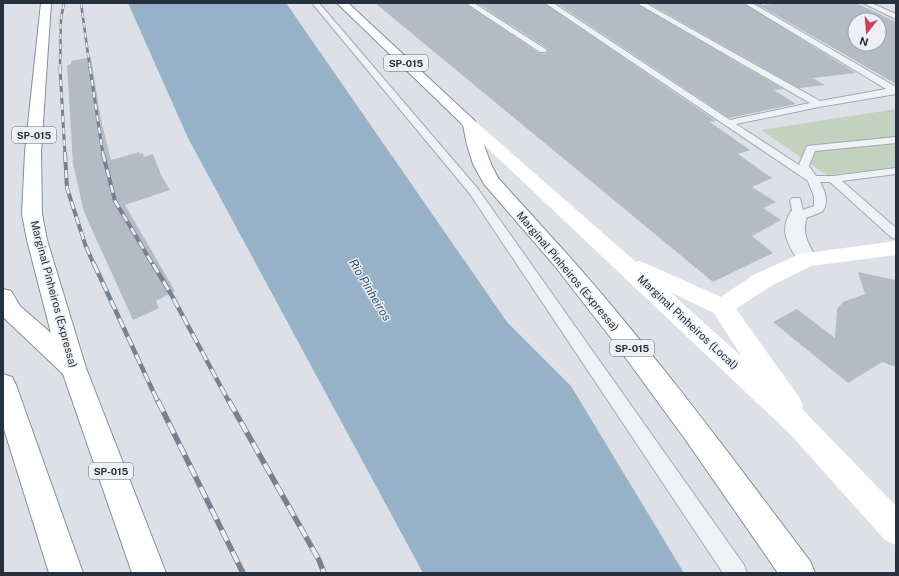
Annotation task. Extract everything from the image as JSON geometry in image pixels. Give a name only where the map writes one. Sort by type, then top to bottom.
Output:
[{"type":"main road","name":"Marginal Pinheiros (Expressa)","points":[[46,3],[33,152],[32,214],[37,240],[73,368],[149,573]]},
{"type":"main road","name":"Marginal Pinheiros (Expressa)","points":[[342,3],[470,124],[482,164],[490,180],[561,260],[622,335],[695,430],[798,573]]},
{"type":"main road","name":"Marginal Pinheiros (Local)","points":[[470,124],[620,259],[800,425],[896,529]]},
{"type":"main road","points":[[722,307],[763,280],[807,258],[896,248]]},
{"type":"main road","points":[[620,259],[722,307],[788,402],[800,425]]},
{"type":"main road","points":[[3,297],[12,312],[73,368]]},
{"type":"main road","points":[[3,385],[66,573]]},
{"type":"street","points":[[797,208],[793,222],[793,229],[798,243],[807,258]]},
{"type":"lane","points":[[315,3],[474,192],[736,573]]},
{"type":"lane","points":[[469,3],[544,50]]},
{"type":"lane","points":[[548,3],[812,179],[833,179],[896,171]]},
{"type":"lane","points":[[640,3],[819,104]]},
{"type":"lane","points":[[747,3],[896,91]]},
{"type":"lane","points":[[866,3],[896,17]]},
{"type":"lane","points":[[728,123],[819,104],[896,91]]},
{"type":"lane","points":[[797,208],[811,212],[819,208],[822,201],[819,192],[804,166],[810,148],[896,140]]},
{"type":"lane","points":[[833,179],[896,235]]},
{"type":"green space","points":[[896,109],[896,168],[827,175],[761,130]]},
{"type":"water","name":"Rio Pinheiros","points":[[128,3],[286,3],[507,322],[571,386],[684,573],[423,573],[188,138]]},
{"type":"building","points":[[375,3],[465,3],[539,53],[546,54],[548,49],[477,3],[544,3],[716,121],[710,122],[750,150],[738,154],[772,178],[752,187],[776,202],[763,208],[781,220],[752,236],[773,253],[713,282]]},
{"type":"building","points":[[556,3],[636,3],[783,89],[774,90],[796,104],[729,118]]},
{"type":"building","points":[[648,3],[743,3],[856,73],[813,78],[825,85],[799,88]]},
{"type":"building","points":[[755,3],[761,3],[762,5],[783,3],[856,3],[875,12],[847,12],[847,52],[887,52],[887,18],[896,22],[896,84]]},
{"type":"building","points":[[91,57],[101,120],[111,160],[139,152],[140,154],[143,153],[144,157],[153,154],[161,175],[170,190],[125,205],[175,291],[156,301],[159,308],[133,320],[84,212],[73,164],[67,65],[71,64],[71,61]]},
{"type":"building","points":[[858,272],[896,280],[896,367],[882,362],[848,383],[773,322],[797,309],[835,338],[837,309],[843,302],[865,294]]},
{"type":"railway","points":[[60,68],[61,19],[64,3]]},
{"type":"railway","points":[[81,3],[90,69]]},
{"type":"railway","points":[[60,68],[65,155]]},
{"type":"railway","points":[[90,68],[103,155]]},
{"type":"railway","points":[[65,154],[67,188],[85,244],[94,265]]},
{"type":"railway","points":[[103,154],[115,201],[153,265]]},
{"type":"railway","points":[[94,264],[158,402]]},
{"type":"railway","points":[[153,264],[171,294],[229,402]]},
{"type":"railway","points":[[158,401],[243,573]]},
{"type":"railway","points":[[229,401],[319,560],[324,573]]}]
